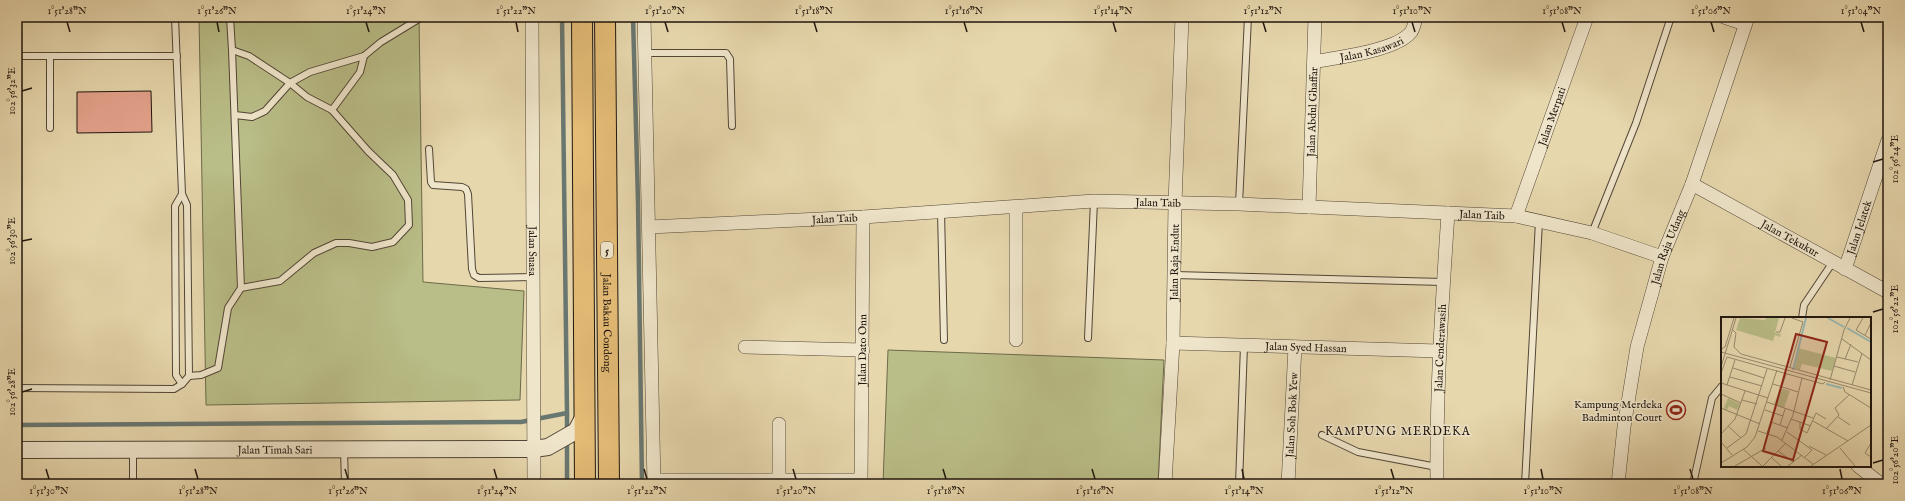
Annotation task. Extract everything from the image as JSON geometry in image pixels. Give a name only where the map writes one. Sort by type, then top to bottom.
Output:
[{"type":"main road","points":[[582,17],[580,424],[584,484]]},
{"type":"main road","name":"Jalan Bakau Condong","points":[[605,17],[609,484]]},
{"type":"street","name":"Jalan Suasa","points":[[532,17],[534,430],[541,448],[534,484]]},
{"type":"street","points":[[644,17],[654,482],[779,480],[861,482]]},
{"type":"street","name":"Jalan Raja Endut","points":[[1165,484],[1173,343],[1175,203],[1182,17]]},
{"type":"street","name":"Jalan Abdul Ghaffar","points":[[1309,207],[1316,17]]},
{"type":"street","name":"Jalan Kasawari","points":[[1314,62],[1385,47],[1403,39],[1412,31],[1416,17]]},
{"type":"street","name":"Jalan Merpati","points":[[1516,216],[1587,17]]},
{"type":"street","points":[[1724,17],[1747,21]]},
{"type":"street","name":"Jalan Raja Udang","points":[[1618,483],[1624,427],[1637,347],[1662,257],[1692,184],[1747,21]]},
{"type":"street","name":"Jalan Jelatek","points":[[1845,269],[1888,140]]},
{"type":"street","name":"Jalan Tekukur","points":[[1692,184],[1888,292]]},
{"type":"street","name":"Jalan Taib","points":[[649,227],[863,217],[1016,208],[1094,201],[1239,204],[1516,216],[1592,233],[1662,257]]},
{"type":"street","points":[[1016,208],[1016,340]]},
{"type":"street","name":"Jalan Cenderawasih","points":[[1437,484],[1436,435],[1443,282],[1448,213]]},
{"type":"street","name":"Jalan Dato Onn","points":[[861,482],[863,217]]},
{"type":"street","name":"Jalan Syed Hassan","points":[[1173,343],[1440,351]]},
{"type":"street","points":[[745,347],[863,350]]},
{"type":"street","name":"Jalan Soh Bok Yew","points":[[1288,484],[1295,347]]},
{"type":"street","points":[[541,448],[580,424]]},
{"type":"street","points":[[779,424],[779,480]]},
{"type":"street","name":"Jalan Timah Sari","points":[[17,450],[344,450],[541,448]]},
{"type":"street","points":[[1859,467],[1881,484]]},
{"type":"lane","points":[[17,388],[174,389],[182,384],[189,376],[187,205],[182,194],[175,17]]},
{"type":"lane","points":[[189,376],[201,375],[218,368],[228,308],[241,288],[230,17]]},
{"type":"lane","points":[[235,115],[252,117],[266,111],[290,83],[310,72],[364,56],[381,42],[422,17]]},
{"type":"lane","points":[[1239,204],[1248,17]]},
{"type":"lane","points":[[1592,233],[1636,123],[1671,17]]},
{"type":"lane","points":[[232,50],[249,56],[290,83],[307,97],[332,110],[364,146],[393,175],[408,200],[409,225],[393,242],[372,247],[349,243],[336,243],[314,253],[280,281],[241,288]]},
{"type":"lane","points":[[645,53],[726,53],[730,59],[732,126]]},
{"type":"lane","points":[[17,56],[177,56]]},
{"type":"lane","points":[[50,56],[50,128]]},
{"type":"lane","points":[[332,110],[360,72],[364,56]]},
{"type":"lane","points":[[430,149],[431,182],[433,185],[462,187],[466,189],[468,194],[472,269],[474,275],[479,278],[533,277]]},
{"type":"lane","points":[[182,194],[175,206],[176,375],[182,384]]},
{"type":"lane","points":[[1088,338],[1094,201]]},
{"type":"lane","points":[[941,212],[944,340]]},
{"type":"lane","points":[[1525,484],[1539,221]]},
{"type":"lane","points":[[1802,317],[1804,305],[1833,262]]},
{"type":"lane","points":[[1174,275],[1443,282]]},
{"type":"lane","points":[[1239,484],[1244,346]]},
{"type":"lane","points":[[1693,484],[1712,398],[1721,387]]},
{"type":"lane","points":[[1322,435],[1358,452],[1437,467]]},
{"type":"lane","points":[[133,450],[133,484]]},
{"type":"lane","points":[[344,450],[346,484]]},
{"type":"lane","points":[[1618,483],[1632,484]]},
{"type":"green space","points":[[199,17],[419,17],[423,282],[524,291],[520,400],[206,405]]},
{"type":"green space","points":[[888,350],[1164,360],[1158,484],[883,484]]},
{"type":"building","points":[[151,91],[152,132],[77,133],[77,92]]},
{"type":"waterway","points":[[17,425],[521,422],[567,413],[562,17]]},
{"type":"waterway","points":[[633,17],[638,201],[642,484]]},
{"type":"waterway","points":[[567,413],[567,433]]},
{"type":"waterway","points":[[567,441],[567,484]]},
{"type":"place","name":"Kampung Merdeka Badminton Court","points":[[1676,410]]},
{"type":"district","name":"KAMPUNG MERDEKA","points":[[1398,431]]}]
